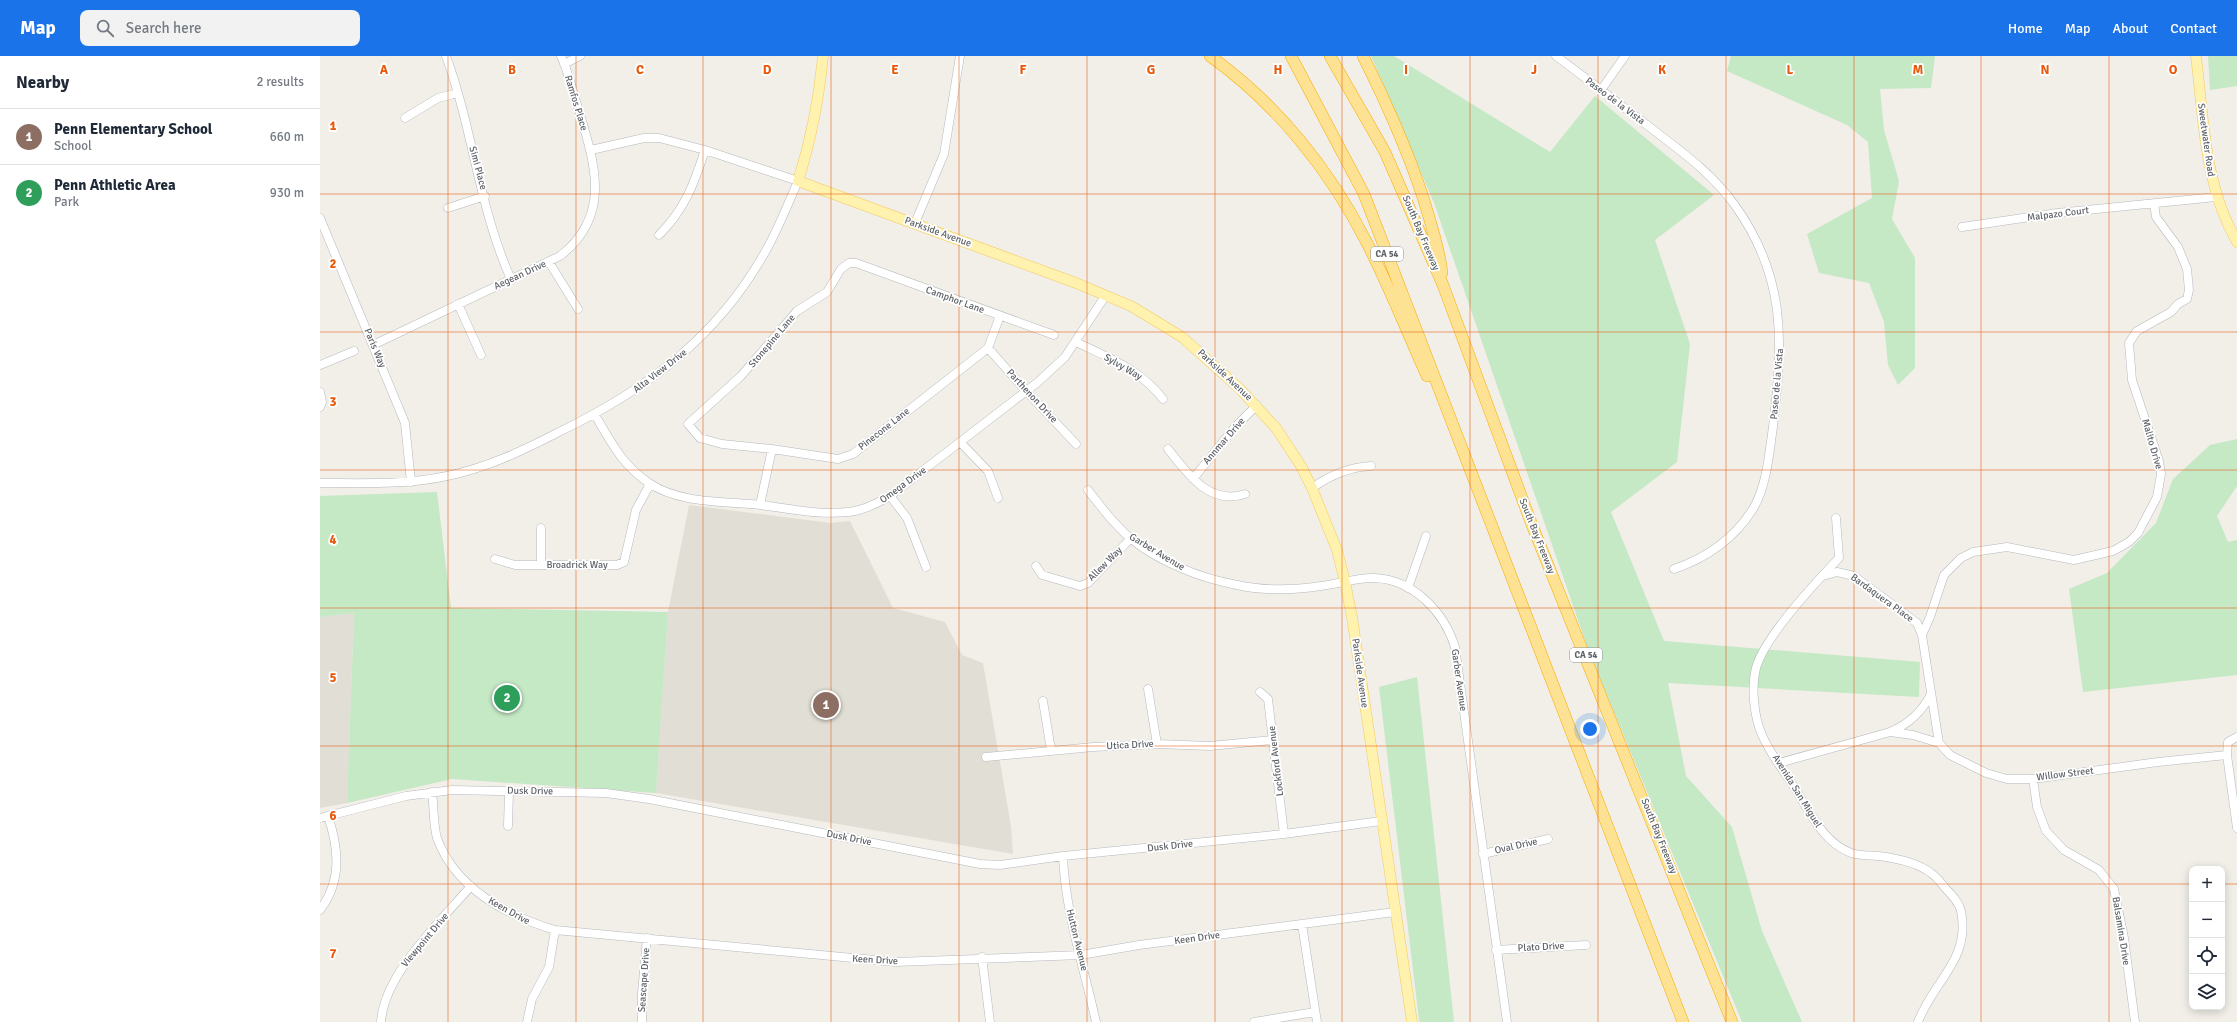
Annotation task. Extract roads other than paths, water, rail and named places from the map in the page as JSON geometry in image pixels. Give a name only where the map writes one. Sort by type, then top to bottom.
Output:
[{"type":"highway","points":[[1210,56],[1256,92],[1297,135],[1328,179],[1366,243],[1467,460]]},
{"type":"highway","name":"CA 54","points":[[1291,56],[1364,194],[1683,1022]]},
{"type":"highway","name":"South Bay Freeway","points":[[1330,56],[1386,152],[1443,286],[1532,525],[1732,1022]]},
{"type":"highway","points":[[1363,56],[1389,110],[1417,181],[1440,257],[1443,286]]},
{"type":"main road","name":"Alta View Drive","points":[[798,181],[811,136],[819,93],[823,56]]},
{"type":"main road","name":"Sweetwater Road","points":[[2196,56],[2207,153],[2216,197],[2237,242]]},
{"type":"main road","name":"Parkside Avenue","points":[[798,181],[915,223],[1106,295],[1131,306],[1182,336],[1256,405],[1276,428],[1301,466],[1312,488],[1337,550],[1345,582],[1352,617],[1381,821],[1412,1022]]},
{"type":"street","name":"Simi Place","points":[[446,56],[458,93],[498,251],[512,279]]},
{"type":"street","points":[[563,60],[580,56]]},
{"type":"street","points":[[915,223],[944,154],[960,56]]},
{"type":"street","name":"Paseo de la Vista","points":[[1556,56],[1691,157],[1725,192],[1743,218],[1758,246],[1770,276],[1777,308],[1780,340],[1779,373],[1770,452],[1758,499],[1738,528],[1719,546],[1698,560],[1674,569]]},
{"type":"street","points":[[1600,90],[1625,56]]},
{"type":"street","name":"Ramfos Place","points":[[563,60],[591,150]]},
{"type":"street","points":[[405,118],[438,98],[458,93]]},
{"type":"street","name":"Parkside Avenue","points":[[591,150],[652,138],[670,140],[798,181]]},
{"type":"street","name":"Aegean Drive","points":[[373,345],[549,262],[560,256],[573,245],[583,232],[592,214],[596,186],[591,150]]},
{"type":"street","points":[[659,235],[675,219],[683,205],[705,150]]},
{"type":"street","name":"Alta View Drive","points":[[320,483],[411,482],[471,471],[498,461],[595,415],[630,394],[664,370],[718,317],[747,281],[765,251],[798,181]]},
{"type":"street","points":[[448,208],[485,196]]},
{"type":"street","points":[[2154,204],[2216,197]]},
{"type":"street","name":"Malpazo Court","points":[[1962,227],[2057,213],[2154,204]]},
{"type":"street","name":"Malito Drive","points":[[1922,635],[1930,617],[1944,575],[1961,558],[1981,550],[2007,547],[2067,560],[2081,558],[2113,550],[2129,542],[2138,533],[2149,514],[2160,485],[2160,461],[2132,380],[2129,343],[2137,331],[2171,312],[2178,304],[2187,299],[2189,290],[2187,269],[2178,247],[2156,216],[2154,204]]},
{"type":"street","name":"Paris Way","points":[[320,218],[405,423],[411,482]]},
{"type":"street","points":[[549,262],[578,309]]},
{"type":"street","name":"Stonepine Lane","points":[[688,424],[741,376],[797,310],[827,292],[842,269],[849,263],[856,264]]},
{"type":"street","name":"Camphor Lane","points":[[856,264],[1054,335]]},
{"type":"street","name":"Omega Drive","points":[[595,415],[619,456],[650,484],[666,491],[691,498],[760,505],[822,514],[850,512],[879,503],[890,496],[1026,391],[1065,357],[1106,295]]},
{"type":"street","points":[[458,304],[481,355]]},
{"type":"street","points":[[988,348],[1000,316]]},
{"type":"street","name":"Sylvy Way","points":[[1076,342],[1132,370],[1151,384],[1163,399]]},
{"type":"street","name":"Pinecone Lane","points":[[688,424],[700,438],[722,444],[772,449],[838,459],[853,454],[988,348]]},
{"type":"street","name":"Parthenon Drive","points":[[988,348],[1076,444]]},
{"type":"street","points":[[320,365],[354,351]]},
{"type":"street","points":[[320,392],[322,402],[320,407]]},
{"type":"street","name":"Annmar Drive","points":[[1193,479],[1234,428],[1256,405]]},
{"type":"street","points":[[960,442],[988,471],[998,498]]},
{"type":"street","points":[[760,505],[772,449]]},
{"type":"street","points":[[1168,449],[1202,489],[1224,497],[1245,494]]},
{"type":"street","points":[[1312,488],[1327,478],[1359,466],[1370,466]]},
{"type":"street","name":"Broadrick Way","points":[[494,559],[515,565],[617,565],[624,562],[636,510],[650,484]]},
{"type":"street","name":"Garber Avenue","points":[[1088,490],[1131,538],[1188,571],[1237,586],[1276,589],[1321,586],[1374,578],[1392,581],[1408,588],[1424,599],[1438,613],[1448,629],[1454,647],[1507,1022]]},
{"type":"street","points":[[890,496],[906,518],[926,567]]},
{"type":"street","points":[[1819,578],[1838,558],[1836,518]]},
{"type":"street","points":[[541,528],[541,565]]},
{"type":"street","points":[[1408,588],[1426,536]]},
{"type":"street","name":"Allew Way","points":[[1036,566],[1042,575],[1080,586],[1088,583],[1131,538]]},
{"type":"street","name":"Bardaquera Place","points":[[1819,578],[1837,572],[1854,576],[1917,623],[1922,635],[1939,744]]},
{"type":"street","name":"Avenida San Miguel","points":[[1819,578],[1767,644],[1756,667],[1754,678],[1756,714],[1762,734],[1779,763],[1821,829],[1834,843],[1851,853],[1892,859],[1917,866],[1931,873],[1958,902],[1961,911],[1962,943],[1960,950],[1923,1009],[1918,1022]]},
{"type":"street","points":[[1148,689],[1157,744]]},
{"type":"street","name":"Lockford Avenue","points":[[1260,692],[1268,699],[1284,834]]},
{"type":"street","name":"Willow Street","points":[[1779,763],[1890,732],[1904,726],[1916,716],[1931,694]]},
{"type":"street","points":[[1043,701],[1051,750]]},
{"type":"street","name":"Willow Street","points":[[1890,732],[1913,735],[1939,744],[1950,755],[1986,773],[2007,779],[2033,778],[2227,755]]},
{"type":"street","points":[[2237,737],[2228,742],[2227,755],[2237,828]]},
{"type":"street","name":"Utica Drive","points":[[986,757],[1051,750],[1157,744],[1210,746],[1273,740]]},
{"type":"street","name":"Balsamina Drive","points":[[2033,778],[2037,807],[2046,831],[2064,850],[2099,870],[2114,889],[2124,938],[2135,1022]]},
{"type":"street","name":"Dusk Drive","points":[[324,817],[406,796],[452,790],[606,794],[650,800],[980,864],[1000,865],[1063,856],[1284,834],[1381,821]]},
{"type":"street","points":[[508,826],[509,791]]},
{"type":"street","name":"Keen Drive","points":[[432,792],[437,836],[447,859],[460,877],[487,899],[525,921],[555,930],[859,960],[896,962],[1081,955],[1395,912]]},
{"type":"street","points":[[320,910],[333,887],[337,869],[333,830],[324,817]]},
{"type":"street","name":"Oval Drive","points":[[1483,854],[1548,839]]},
{"type":"street","name":"Hutton Avenue","points":[[1063,856],[1064,878],[1069,910],[1096,1022]]},
{"type":"street","name":"Viewpoint Drive","points":[[380,1022],[386,998],[402,967],[471,886]]},
{"type":"street","points":[[1302,924],[1317,1022]]},
{"type":"street","points":[[527,1022],[532,999],[549,967],[555,930]]},
{"type":"street","name":"Seascape Drive","points":[[642,1022],[642,993],[647,938]]},
{"type":"street","name":"Plato Drive","points":[[1496,950],[1586,945]]},
{"type":"street","points":[[982,958],[990,1022]]},
{"type":"street","points":[[1254,1022],[1315,1012]]},
{"type":"place","name":"Penn Athletic Area","points":[[507,698]]},
{"type":"place","name":"Penn Elementary School","points":[[826,705]]}]
